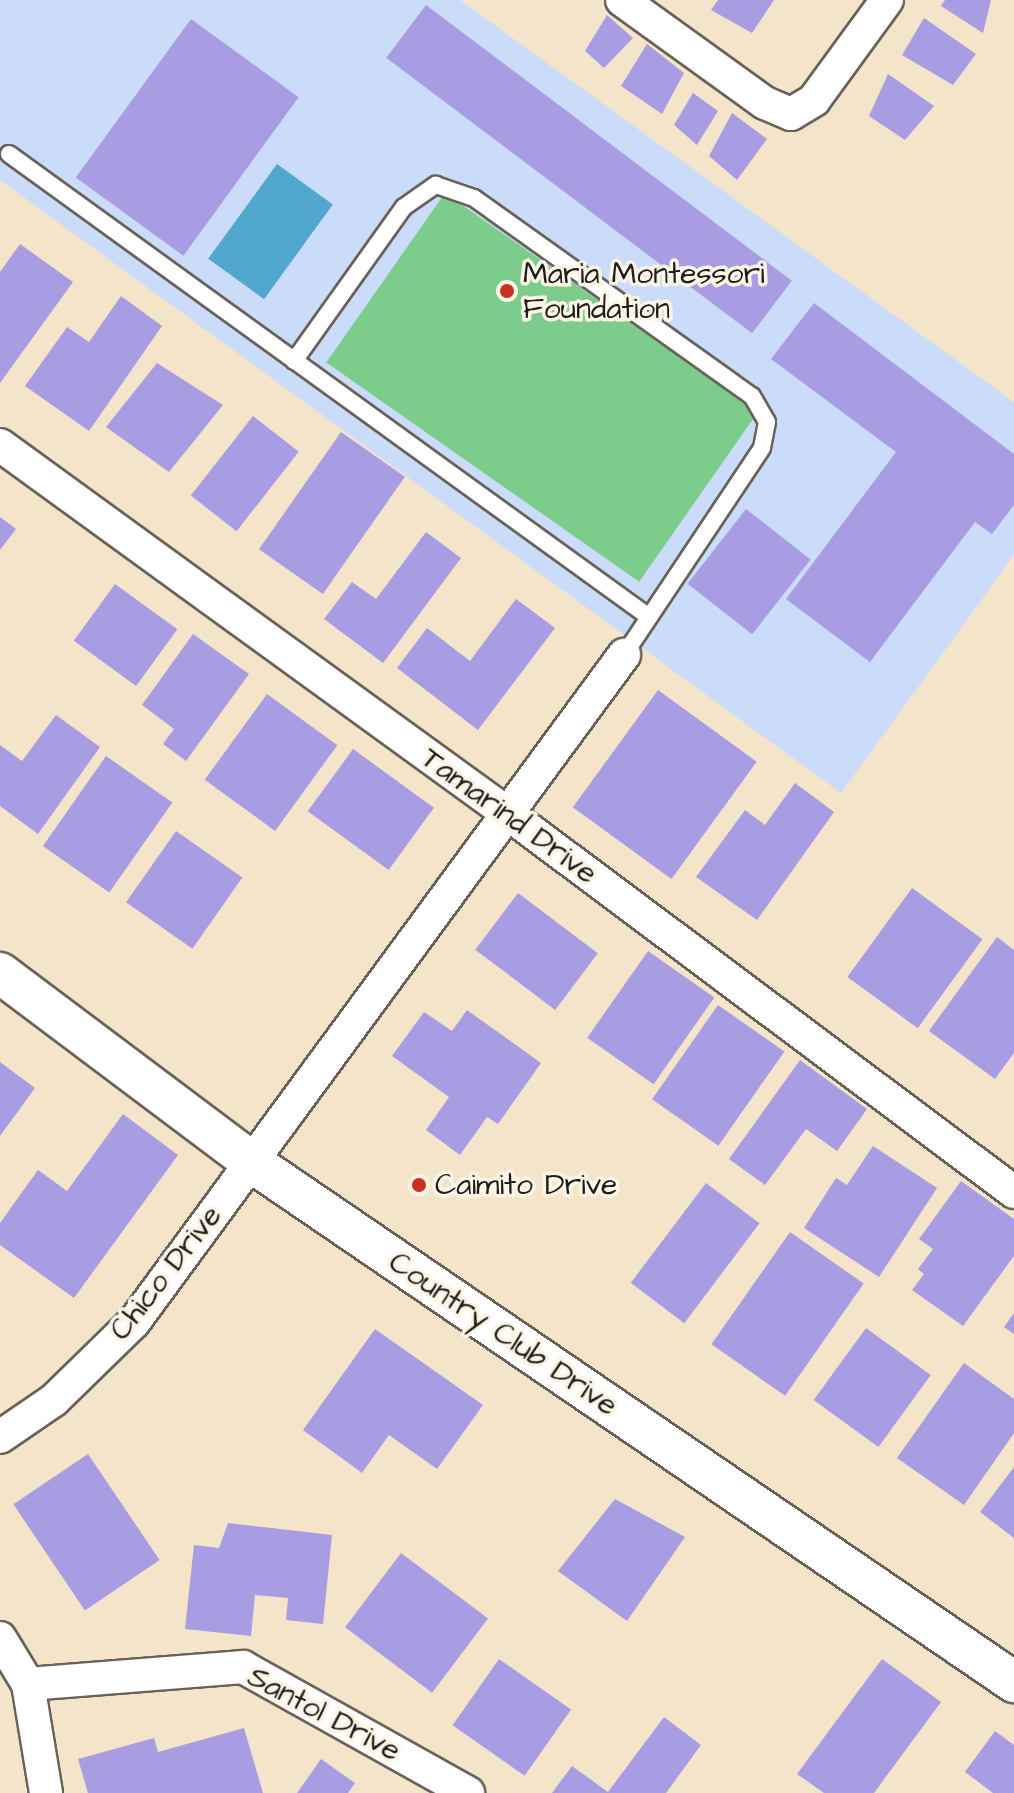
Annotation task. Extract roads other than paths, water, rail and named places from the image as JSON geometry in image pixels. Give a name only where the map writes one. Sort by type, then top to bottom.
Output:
[{"type":"street","points":[[622,0],[765,103],[791,114],[814,100],[887,0]]},
{"type":"street","name":"Tamarind Drive","points":[[0,445],[511,816],[1014,1192]]},
{"type":"street","points":[[250,1161],[511,816],[624,655]]},
{"type":"street","name":"Country Club Drive","points":[[0,973],[250,1161],[1014,1682]]},
{"type":"street","name":"Chico Drive","points":[[0,1437],[54,1400],[134,1322],[250,1161]]},
{"type":"street","points":[[0,1638],[28,1684],[46,1793]]},
{"type":"street","name":"Santol Drive","points":[[28,1684],[243,1667],[468,1793]]},
{"type":"lane","points":[[9,154],[649,617]]},
{"type":"lane","points":[[294,361],[404,207],[436,185],[474,198],[752,396],[767,422],[762,448],[624,655]]},
{"type":"water","points":[[277,164],[333,205],[264,299],[208,259]]},
{"type":"place","name":"Maria Montessori Foundation","points":[[507,291]]},
{"type":"place","name":"Caimito Drive","points":[[419,1185]]}]
